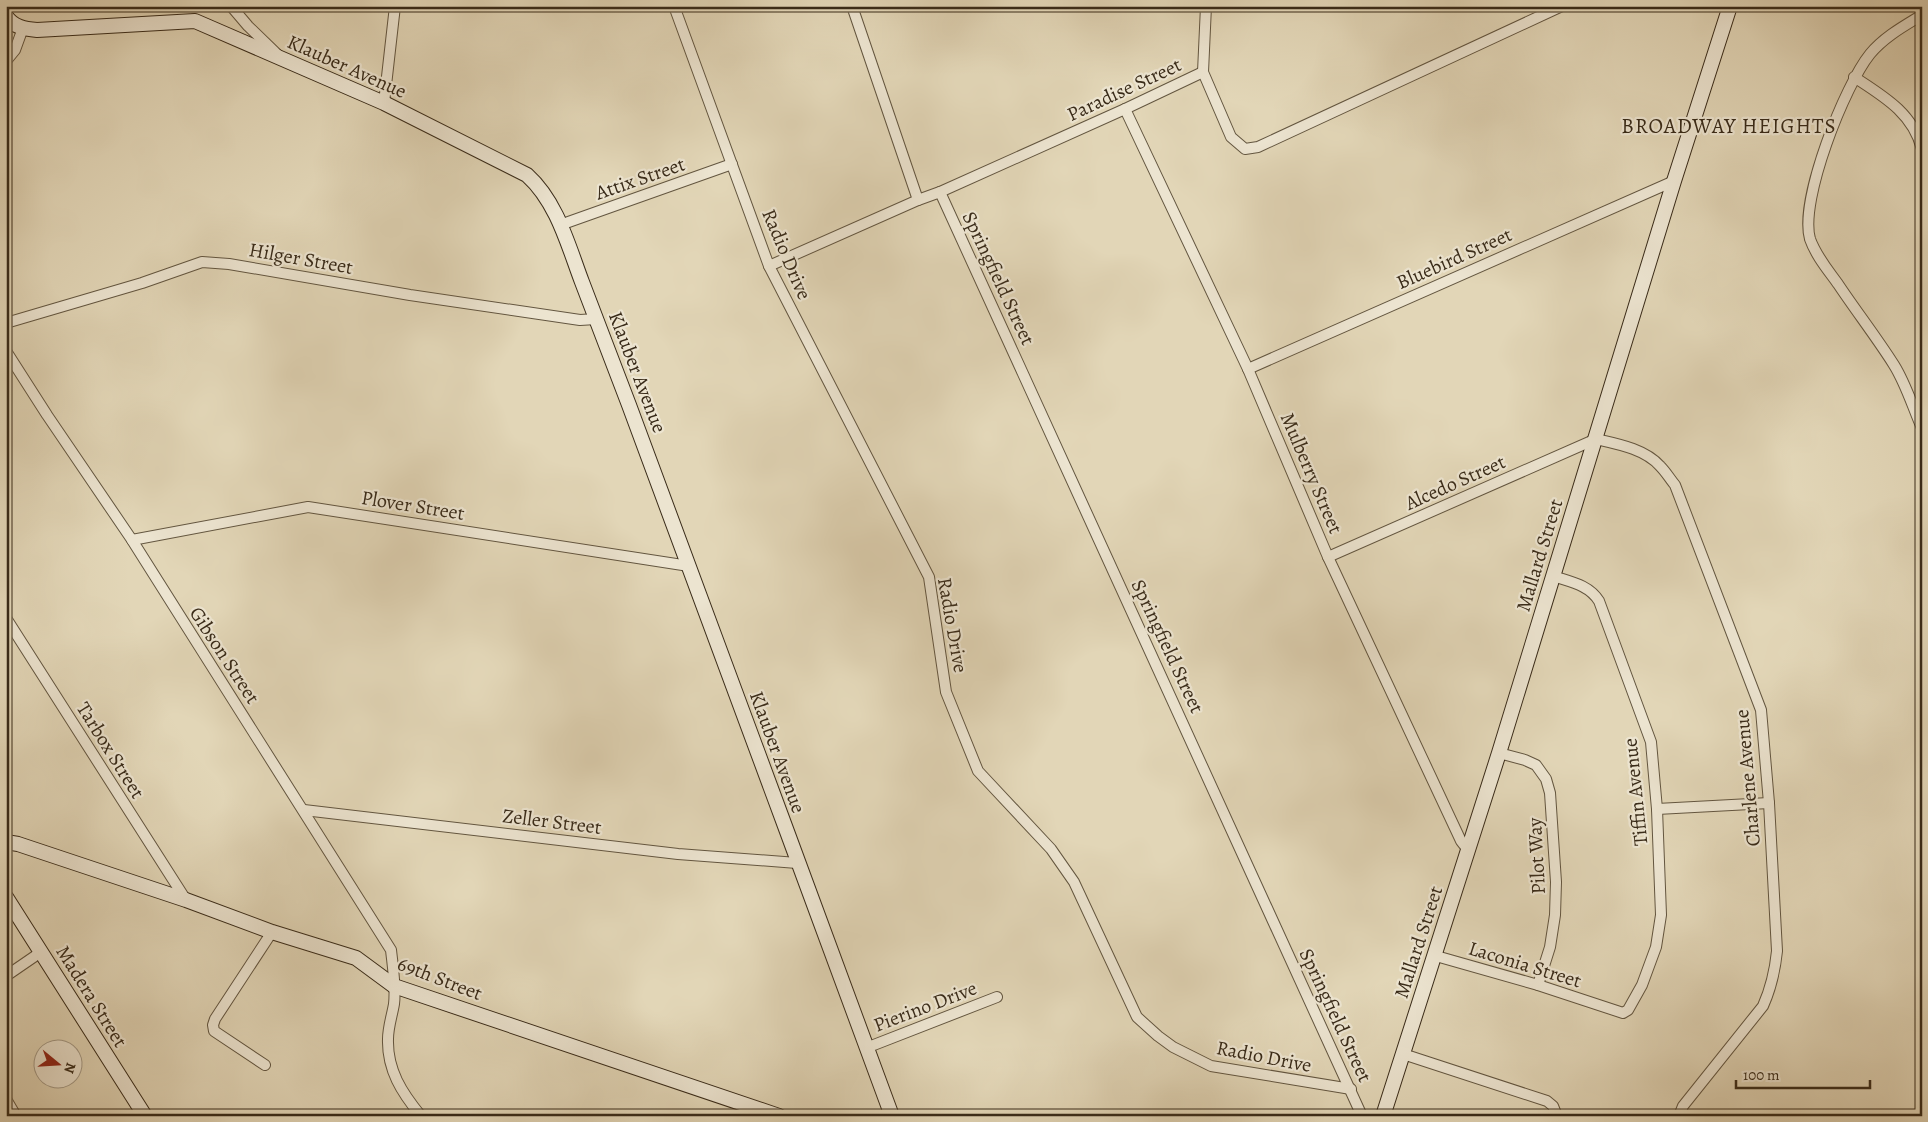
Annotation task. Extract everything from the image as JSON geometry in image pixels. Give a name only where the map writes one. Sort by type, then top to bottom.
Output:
[{"type":"street","points":[[231,6],[276,54],[296,64]]},
{"type":"street","points":[[384,103],[395,6]]},
{"type":"street","name":"Radio Drive","points":[[674,6],[769,266],[929,577],[946,692],[978,771],[1051,849],[1074,882],[1137,1017],[1158,1036],[1173,1047],[1211,1066],[1351,1089]]},
{"type":"street","points":[[852,6],[918,200]]},
{"type":"street","points":[[1202,72],[1206,6]]},
{"type":"street","name":"Paradise Street","points":[[769,266],[940,192],[1125,109],[1202,72],[1231,137],[1244,149],[1258,147],[1562,6]]},
{"type":"street","name":"Mallard Street","points":[[1383,1116],[1436,956],[1674,181],[1730,6]]},
{"type":"street","points":[[1922,15],[1880,43],[1854,77],[1836,114],[1814,186],[1809,213],[1810,238],[1822,263],[1896,367],[1922,428]]},
{"type":"street","points":[[6,16],[9,21],[23,28],[15,50],[10,58],[6,60]]},
{"type":"street","name":"Klauber Avenue","points":[[23,28],[37,30],[195,21],[384,103],[527,175],[538,184],[560,225],[596,318],[892,1116]]},
{"type":"street","points":[[1854,77],[1892,102],[1907,118],[1920,139],[1922,149]]},
{"type":"street","name":"Mulberry Street","points":[[1125,109],[1248,369],[1328,556],[1461,840],[1468,850]]},
{"type":"street","name":"Attix Street","points":[[560,225],[732,164]]},
{"type":"street","name":"Bluebird Street","points":[[1248,369],[1674,181]]},
{"type":"street","name":"Springfield Street","points":[[940,192],[1362,1116]]},
{"type":"street","name":"Hilger Street","points":[[6,323],[142,283],[202,262],[229,264],[580,320],[596,318]]},
{"type":"street","name":"Gibson Street","points":[[6,351],[132,540],[391,950],[394,1004],[388,1040],[390,1060],[400,1089],[421,1116]]},
{"type":"street","name":"Alcedo Street","points":[[1328,556],[1596,439]]},
{"type":"street","name":"Charlene Avenue","points":[[1596,439],[1640,452],[1659,465],[1674,485],[1761,710],[1769,803],[1777,951],[1775,973],[1763,1006],[1684,1106],[1679,1116]]},
{"type":"street","name":"Plover Street","points":[[132,540],[308,507],[689,566]]},
{"type":"street","name":"Tiffin Avenue","points":[[1553,576],[1585,586],[1599,601],[1651,742],[1657,809],[1661,915],[1656,947],[1648,973],[1628,1010],[1623,1013],[1604,1007]]},
{"type":"street","name":"Tarbox Street","points":[[6,618],[186,900]]},
{"type":"street","name":"Pilot Way","points":[[1499,753],[1536,765],[1546,779],[1550,793],[1556,882],[1556,915],[1550,947],[1538,985]]},
{"type":"street","points":[[1657,809],[1769,803]]},
{"type":"street","name":"Zeller Street","points":[[304,810],[678,854],[797,863]]},
{"type":"street","name":"69th Street","points":[[6,842],[18,844],[186,900],[272,932],[356,958],[394,986],[778,1116]]},
{"type":"street","name":"Madera Street","points":[[6,898],[145,1116]]},
{"type":"street","points":[[264,1065],[214,1031],[213,1026],[215,1019],[272,932]]},
{"type":"street","points":[[6,976],[41,952]]},
{"type":"street","name":"Laconia Street","points":[[1436,956],[1538,985],[1604,1007]]},
{"type":"street","name":"Pierino Drive","points":[[866,1048],[997,997]]},
{"type":"street","points":[[1403,1054],[1547,1101],[1553,1106],[1557,1116]]},
{"type":"street","points":[[6,1100],[16,1116]]},
{"type":"district","name":"BROADWAY HEIGHTS","points":[[1729,126]]}]
